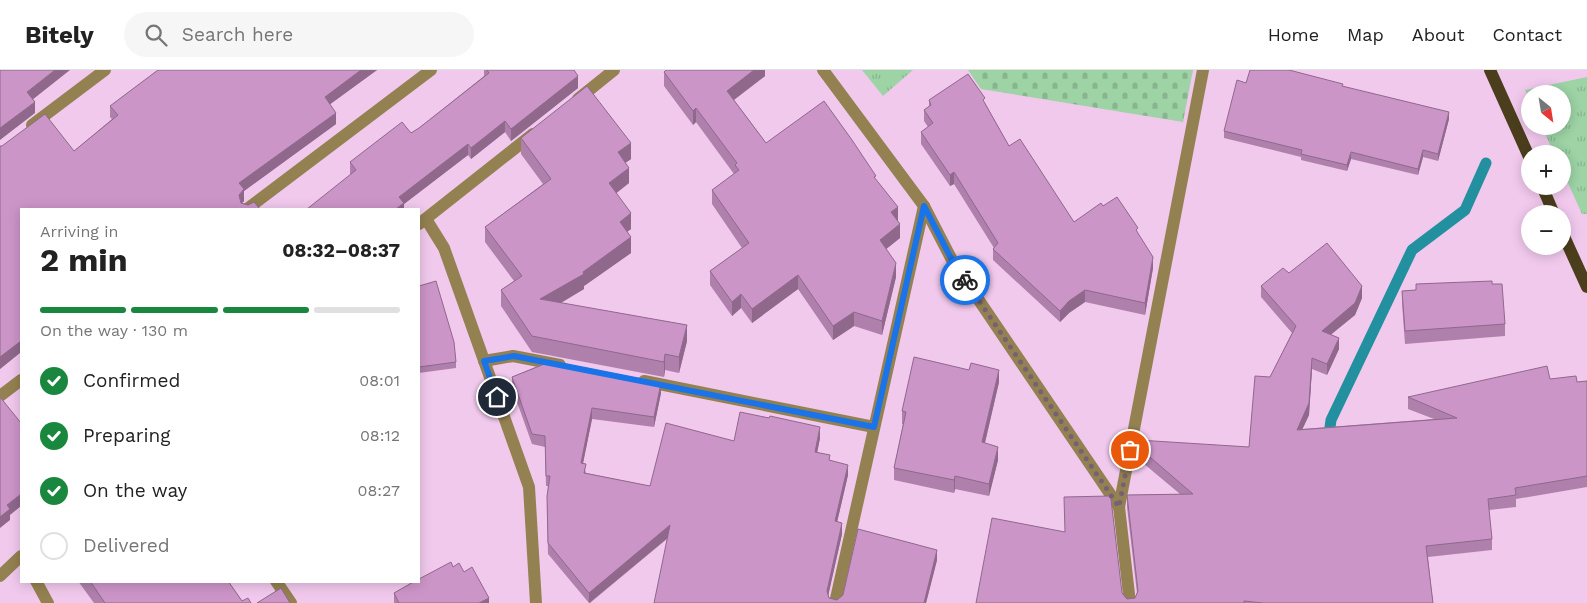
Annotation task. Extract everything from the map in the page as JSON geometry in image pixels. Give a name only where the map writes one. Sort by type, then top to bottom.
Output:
[{"type":"main road","points":[[1490,70],[1524,145]]},
{"type":"main road","points":[[1571,252],[1587,287]]},
{"type":"street","points":[[22,133],[105,70]]},
{"type":"street","points":[[248,208],[431,70]]},
{"type":"street","points":[[567,107],[614,70]]},
{"type":"street","points":[[823,70],[924,206],[953,262],[1119,507]]},
{"type":"street","points":[[1130,603],[1119,507],[1203,70]]},
{"type":"street","points":[[536,603],[529,487],[444,248],[422,221],[544,126]]},
{"type":"street","points":[[834,603],[924,206]]},
{"type":"street","points":[[484,361],[514,356],[572,367]]},
{"type":"street","points":[[630,379],[874,427]]},
{"type":"street","points":[[0,396],[20,381]]},
{"type":"street","points":[[0,576],[20,557]]},
{"type":"street","points":[[37,583],[48,603]]},
{"type":"street","points":[[277,583],[291,603]]},
{"type":"green space","points":[[862,70],[913,70],[883,96]]},
{"type":"green space","points":[[968,70],[1193,70],[1183,122],[981,89]]},
{"type":"green space","points":[[1587,77],[1587,214],[1582,214],[1571,190],[1571,145],[1550,145],[1546,135],[1571,135],[1571,85],[1549,85]]},
{"type":"building","points":[[0,70],[55,70],[27,92],[35,102],[0,128]]},
{"type":"building","points":[[158,70],[361,70],[325,97],[336,113],[239,183],[244,189],[239,195],[241,203],[248,205],[254,202],[259,208],[20,208],[20,342],[0,357],[0,146],[45,114],[74,151],[118,115],[110,106]]},
{"type":"building","points":[[487,70],[574,70],[578,76],[511,129],[505,121],[471,148],[468,144],[399,197],[404,203],[397,208],[308,208],[356,170],[350,162],[402,122],[411,133],[489,73]]},
{"type":"building","points":[[666,70],[754,70],[727,91],[766,143],[824,101],[876,176],[874,177],[898,207],[891,212],[900,224],[880,240],[896,263],[882,321],[854,312],[833,326],[798,275],[752,309],[741,294],[732,302],[710,271],[749,243],[712,190],[739,170],[735,165],[737,163],[696,108],[693,111],[664,72]]},
{"type":"building","points":[[1250,70],[1289,70],[1343,84],[1342,86],[1449,112],[1438,154],[1423,150],[1418,169],[1351,152],[1347,165],[1301,154],[1302,150],[1224,131],[1237,80],[1246,83]]},
{"type":"building","points":[[968,74],[985,98],[983,100],[1009,146],[1020,139],[1074,222],[1101,203],[1103,206],[1117,197],[1138,228],[1136,230],[1153,257],[1145,303],[1085,290],[1069,301],[1060,311],[993,249],[998,243],[954,172],[950,175],[921,132],[933,123],[924,110],[931,105],[929,100]]},
{"type":"building","points":[[587,86],[631,143],[618,152],[629,168],[609,183],[631,213],[620,222],[631,237],[583,272],[584,274],[540,299],[687,325],[679,357],[665,354],[664,362],[532,336],[501,290],[522,276],[485,227],[551,179],[521,138]]},
{"type":"building","points":[[1327,243],[1362,286],[1355,303],[1322,331],[1339,338],[1327,364],[1312,358],[1309,403],[1297,430],[1457,418],[1408,397],[1547,366],[1550,379],[1576,376],[1577,382],[1587,381],[1587,476],[1515,488],[1516,495],[1488,499],[1492,539],[1426,546],[1433,603],[1263,603],[1244,601],[1244,603],[976,603],[992,518],[1065,532],[1064,497],[1109,496],[1111,499],[1122,593],[1127,599],[1135,598],[1138,591],[1127,495],[1193,494],[1137,446],[1138,440],[1249,447],[1255,376],[1270,377],[1296,326],[1261,286],[1283,268],[1289,273]]},
{"type":"building","points":[[436,281],[454,342],[456,362],[420,367],[420,286]]},
{"type":"building","points":[[1492,281],[1492,284],[1502,284],[1505,324],[1405,331],[1402,291],[1416,290],[1416,284]]},
{"type":"building","points":[[914,357],[969,370],[971,363],[999,370],[982,442],[998,447],[989,484],[955,476],[954,480],[894,468],[906,412],[902,411]]},
{"type":"building","points":[[545,360],[661,383],[654,417],[592,408],[581,463],[586,464],[584,473],[650,486],[666,423],[734,441],[740,412],[769,418],[770,416],[820,427],[815,452],[830,455],[829,460],[848,465],[835,521],[842,523],[827,591],[829,598],[837,600],[843,595],[858,529],[937,550],[924,603],[654,603],[670,525],[589,593],[548,543],[547,496],[550,476],[546,476],[545,436],[532,434],[512,377],[547,363]]},
{"type":"building","points":[[0,397],[20,422],[20,495],[7,505],[10,509],[0,517]]},
{"type":"building","points":[[451,562],[453,567],[459,563],[464,572],[472,567],[489,598],[479,603],[399,603],[394,593],[412,583],[420,583],[420,578]]},
{"type":"building","points":[[91,583],[229,583],[242,601],[248,598],[251,603],[105,603]]},
{"type":"building","points":[[281,588],[290,603],[257,603]]},
{"type":"waterway","points":[[1328,442],[1331,420],[1412,250],[1465,210],[1486,163]]},
{"type":"way so far","points":[[965,280],[1119,507],[1130,450]]},
{"type":"route","points":[[497,397],[484,361],[514,356],[874,427],[924,206],[953,262],[965,280]]}]
